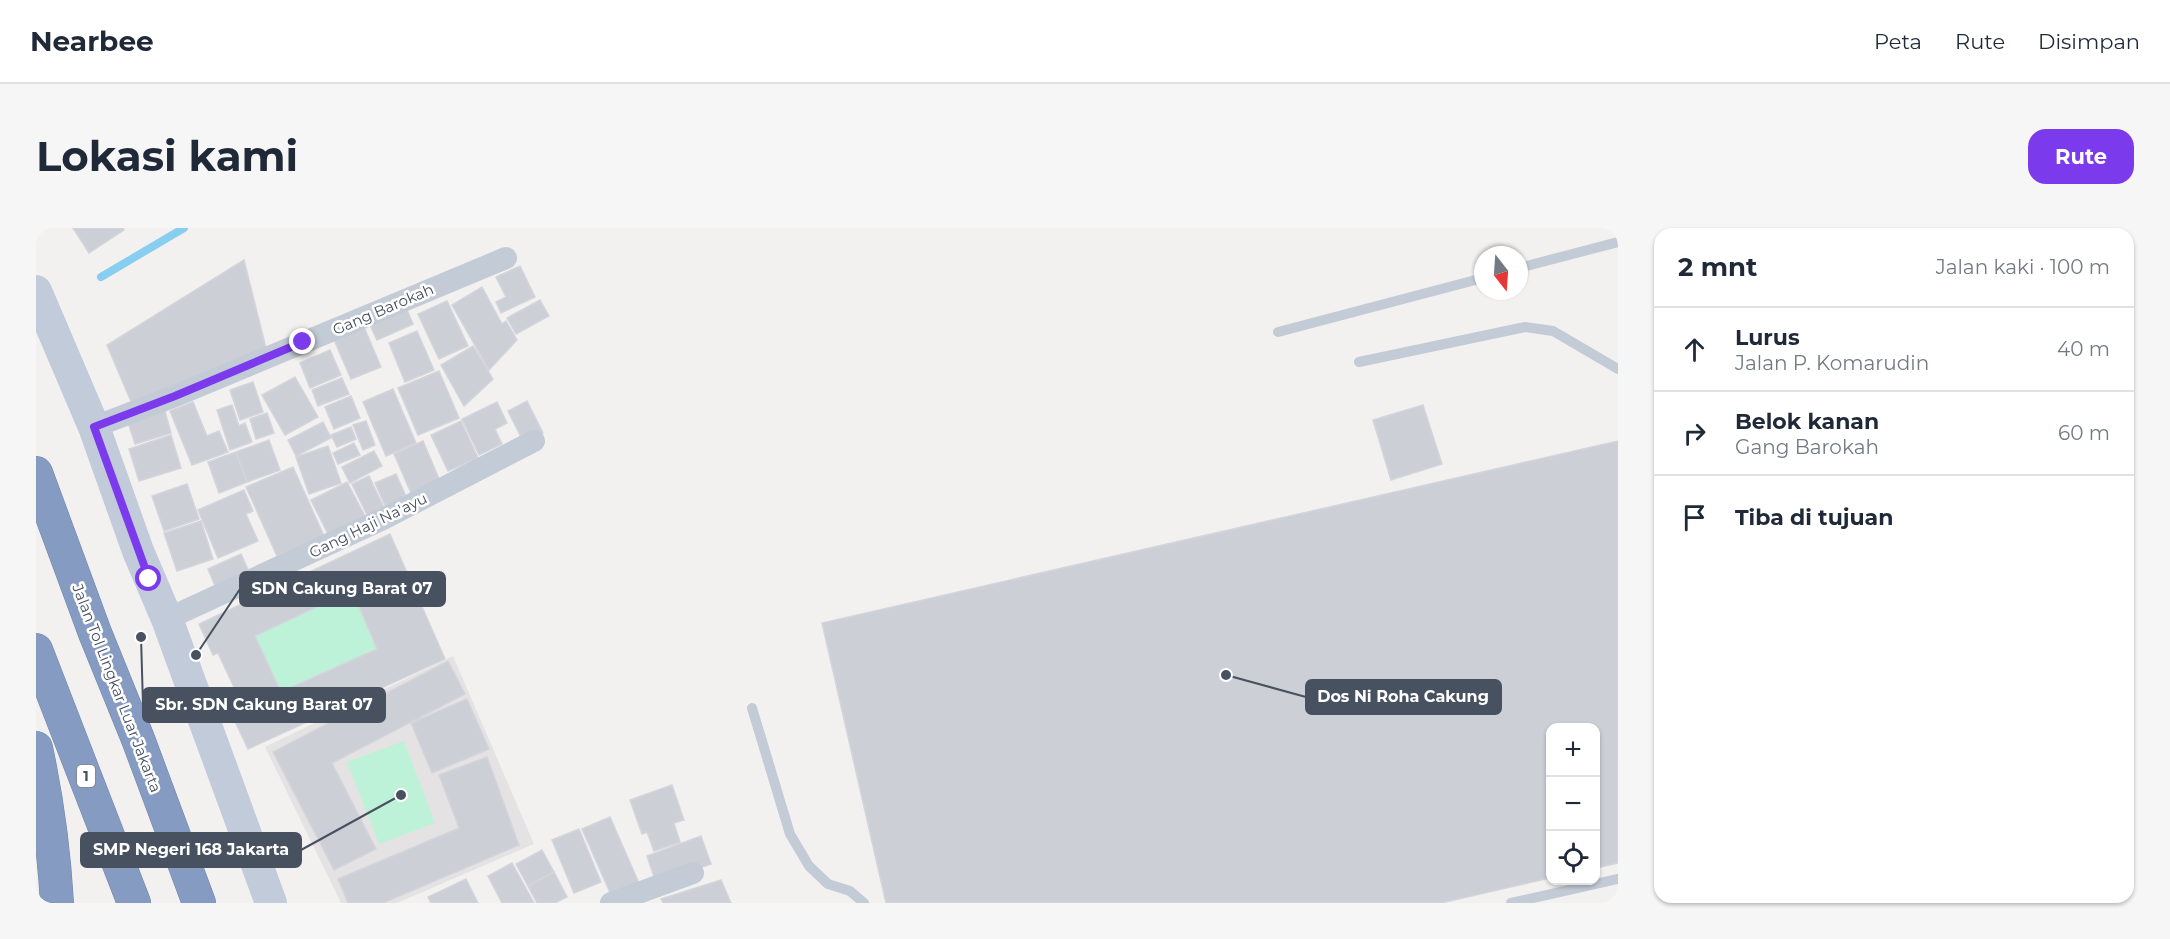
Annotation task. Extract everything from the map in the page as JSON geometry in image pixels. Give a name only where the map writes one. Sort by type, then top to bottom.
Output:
[{"type":"highway","name":"Jalan Tol Lingkar Luar Jakarta","points":[[36,473],[198,903]]},
{"type":"highway","name":"1","points":[[36,650],[134,903]]},
{"type":"highway","points":[[138,739],[214,903]]},
{"type":"highway","points":[[36,748],[46,796],[57,903]]},
{"type":"street","name":"Gang Barokah","points":[[94,427],[175,396],[506,258]]},
{"type":"street","points":[[36,291],[94,427],[138,551],[167,619],[271,903]]},
{"type":"street","name":"Gang Haji Na'ayu","points":[[167,619],[383,519],[534,441]]},
{"type":"street","points":[[611,903],[693,873]]},
{"type":"lane","points":[[1528,266],[1618,242]]},
{"type":"lane","points":[[1278,332],[1474,280]]},
{"type":"lane","points":[[1359,362],[1525,327],[1553,331],[1618,369]]},
{"type":"lane","points":[[752,708],[790,834],[809,866],[828,884],[850,891],[864,903]]},
{"type":"lane","points":[[1511,903],[1618,879]]},
{"type":"shaded area","points":[[453,656],[534,844],[397,903],[341,903],[265,747]]},
{"type":"green space","points":[[352,590],[377,649],[281,692],[255,636]]},
{"type":"green space","points":[[404,741],[435,823],[379,844],[347,762]]},
{"type":"building","points":[[73,228],[123,228],[124,230],[89,253]]},
{"type":"building","points":[[244,260],[267,352],[132,404],[107,345]]},
{"type":"building","points":[[520,266],[535,297],[501,313],[496,302],[506,297],[496,277]]},
{"type":"building","points":[[482,287],[502,324],[506,321],[517,340],[489,370],[452,305]]},
{"type":"building","points":[[540,300],[549,316],[516,334],[507,318]]},
{"type":"building","points":[[447,301],[468,346],[439,359],[418,314]]},
{"type":"building","points":[[405,305],[413,324],[377,340],[368,321]]},
{"type":"building","points":[[364,327],[381,367],[351,379],[334,340]]},
{"type":"building","points":[[417,331],[434,370],[405,382],[389,343]]},
{"type":"building","points":[[473,346],[493,379],[464,406],[441,365]]},
{"type":"building","points":[[330,350],[341,375],[310,388],[300,363]]},
{"type":"building","points":[[439,371],[459,418],[418,435],[398,388]]},
{"type":"building","points":[[295,377],[318,417],[285,435],[262,395]]},
{"type":"building","points":[[342,378],[349,394],[318,406],[312,390]]},
{"type":"building","points":[[253,382],[263,412],[240,420],[230,390]]},
{"type":"building","points":[[393,389],[416,443],[386,456],[363,402]]},
{"type":"building","points":[[351,396],[360,418],[334,429],[325,407]]},
{"type":"building","points":[[527,401],[543,433],[524,443],[508,411]]},
{"type":"building","points":[[193,402],[207,436],[219,431],[228,452],[192,465],[170,411]]},
{"type":"building","points":[[497,402],[507,423],[495,429],[502,444],[479,455],[462,419]]},
{"type":"building","points":[[232,405],[239,426],[245,423],[252,442],[230,450],[217,410]]},
{"type":"building","points":[[1423,405],[1442,464],[1391,480],[1373,420]]},
{"type":"building","points":[[164,408],[171,433],[135,444],[127,419]]},
{"type":"building","points":[[267,413],[274,433],[256,439],[250,419]]},
{"type":"building","points":[[366,421],[375,445],[363,450],[353,425]]},
{"type":"building","points":[[461,421],[478,458],[448,471],[431,435]]},
{"type":"building","points":[[323,422],[331,438],[296,456],[288,440]]},
{"type":"building","points":[[351,427],[356,439],[337,447],[331,435]]},
{"type":"building","points":[[171,435],[181,468],[139,481],[129,449]]},
{"type":"building","points":[[269,440],[280,470],[247,482],[236,452]]},
{"type":"building","points":[[423,441],[440,481],[411,493],[394,454]]},
{"type":"building","points":[[1618,441],[1618,863],[1600,867],[1600,723],[1546,723],[1546,879],[1441,903],[886,903],[822,623]]},
{"type":"building","points":[[354,443],[360,455],[338,464],[333,453]]},
{"type":"building","points":[[328,446],[341,483],[309,494],[296,457]]},
{"type":"building","points":[[374,451],[382,466],[350,483],[342,467]]},
{"type":"building","points":[[236,452],[247,482],[219,493],[208,462]]},
{"type":"building","points":[[293,467],[324,536],[277,556],[246,487]]},
{"type":"building","points":[[396,474],[409,503],[388,512],[375,483]]},
{"type":"building","points":[[369,476],[386,512],[369,519],[352,484]]},
{"type":"building","points":[[347,482],[367,520],[330,538],[311,500]]},
{"type":"building","points":[[187,484],[199,519],[164,531],[152,496]]},
{"type":"building","points":[[244,490],[253,511],[246,514],[258,541],[218,558],[198,510]]},
{"type":"building","points":[[201,521],[213,559],[177,571],[164,533]]},
{"type":"building","points":[[390,534],[445,659],[248,749],[232,715],[244,709],[218,653],[213,655],[199,624]],"holes":[[[352,590],[377,649],[281,692],[255,636]]]},
{"type":"building","points":[[241,554],[251,576],[217,591],[208,569]]},
{"type":"building","points":[[448,661],[465,694],[332,763],[376,849],[334,870],[273,752]]},
{"type":"building","points":[[467,699],[489,749],[432,773],[411,723]]},
{"type":"building","points":[[487,757],[519,845],[383,903],[348,903],[338,879],[459,828],[439,775]]},
{"type":"building","points":[[672,785],[684,820],[674,823],[680,842],[654,851],[647,832],[642,834],[630,800]]},
{"type":"building","points":[[610,817],[639,883],[611,895],[582,829]]},
{"type":"building","points":[[579,829],[601,882],[574,893],[552,840]]},
{"type":"building","points":[[701,836],[711,864],[656,883],[647,856]]},
{"type":"building","points":[[542,850],[554,872],[528,886],[516,864]]},
{"type":"building","points":[[512,863],[534,903],[502,903],[488,876]]},
{"type":"building","points":[[554,872],[567,897],[555,903],[537,903],[528,886]]},
{"type":"building","points":[[466,879],[478,903],[431,903],[428,897]]},
{"type":"building","points":[[721,880],[731,903],[663,903],[661,899]]},
{"type":"waterway","points":[[101,277],[184,228]]},
{"type":"place","name":"Sbr. SDN Cakung Barat 07","points":[[141,637]]},
{"type":"place","name":"SDN Cakung Barat 07","points":[[196,655]]},
{"type":"place","name":"Dos Ni Roha Cakung","points":[[1226,675]]},
{"type":"place","name":"SMP Negeri 168 Jakarta","points":[[401,795]]},
{"type":"route","points":[[149,579],[94,427],[303,342]]}]
